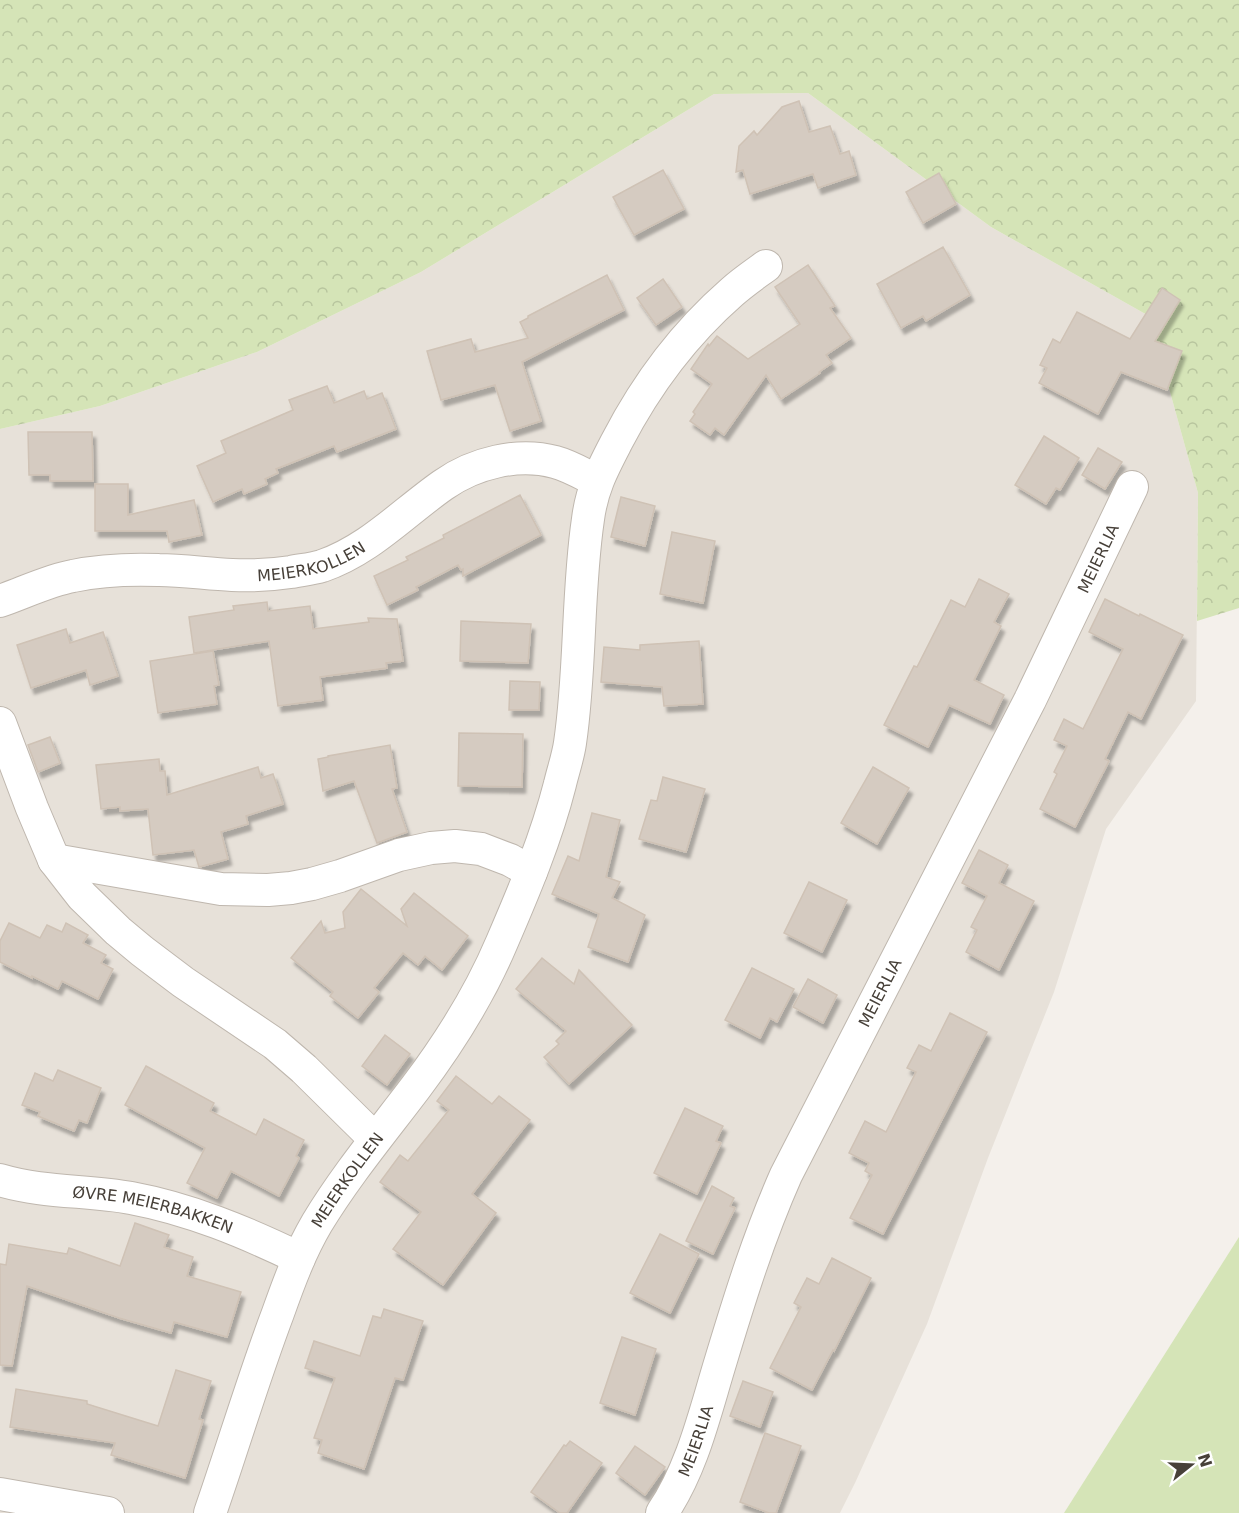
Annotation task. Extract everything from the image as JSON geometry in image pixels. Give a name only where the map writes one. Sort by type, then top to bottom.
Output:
[{"type":"street","name":"MEIERKOLLEN","points":[[210,1513],[266,1343],[299,1258],[344,1180],[455,1031],[485,979],[531,872],[556,802],[569,747],[577,677],[582,578],[588,517],[597,481],[644,392],[667,361],[697,326],[733,291],[766,266]]},
{"type":"street","name":"MEIERKOLLEN","points":[[0,601],[72,576],[109,571],[160,570],[251,576],[320,566],[342,558],[370,542],[444,485],[465,472],[493,462],[522,459],[554,462],[597,481]]},
{"type":"street","name":"MEIERLIA","points":[[662,1513],[685,1474],[744,1281],[786,1175],[1030,700],[1131,487]]},
{"type":"street","points":[[0,723],[54,860],[82,896],[118,931],[183,982],[275,1044],[304,1069],[375,1139]]},
{"type":"street","points":[[54,860],[221,889],[291,888],[340,876],[399,855],[454,846],[482,849],[510,860],[531,872]]},
{"type":"street","name":"ØVRE MEIERBAKKEN","points":[[0,1180],[39,1189],[129,1198],[169,1206],[217,1222],[299,1258]]},
{"type":"street","points":[[0,1494],[108,1513]]},
{"type":"shaded area","points":[[808,93],[991,227],[1149,316],[1198,493],[1196,701],[1106,829],[1054,992],[988,1158],[927,1324],[840,1513],[0,1513],[0,429],[100,406],[257,352],[421,272],[714,94]]},
{"type":"green space","points":[[0,0],[1239,0],[1239,608],[1197,621],[1198,493],[1149,316],[991,227],[808,93],[714,94],[421,272],[257,352],[100,406],[0,429]]},
{"type":"green space","points":[[1239,1237],[1239,1513],[1064,1513]]},
{"type":"building","points":[[799,101],[809,132],[830,126],[840,154],[849,151],[856,175],[818,188],[813,174],[750,194],[743,170],[736,172],[739,146],[754,131],[757,135],[782,107]]},
{"type":"building","points":[[663,170],[684,209],[634,235],[613,197]]},
{"type":"building","points":[[939,173],[956,204],[923,223],[906,192]]},
{"type":"building","points":[[943,247],[970,295],[926,321],[923,316],[901,328],[877,284]]},
{"type":"building","points":[[808,265],[835,306],[830,308],[851,338],[826,355],[832,363],[781,399],[766,375],[724,435],[715,428],[710,435],[690,421],[695,414],[693,412],[712,384],[691,369],[708,344],[709,346],[717,336],[748,359],[800,324],[775,287]]},
{"type":"building","points":[[607,275],[624,310],[522,362],[541,421],[510,431],[495,385],[441,400],[427,351],[471,339],[475,352],[528,338],[520,322]]},
{"type":"building","points":[[663,279],[682,307],[656,325],[637,298]]},
{"type":"building","points":[[1162,288],[1180,300],[1155,341],[1182,351],[1167,390],[1121,372],[1098,414],[1039,383],[1047,368],[1040,365],[1053,339],[1060,343],[1077,312],[1130,339]]},
{"type":"building","points":[[327,386],[334,403],[364,391],[367,399],[382,393],[396,429],[337,452],[334,446],[276,469],[278,473],[265,479],[267,484],[244,494],[242,489],[213,502],[197,466],[226,453],[221,441],[293,410],[289,400]]},
{"type":"building","points":[[28,432],[92,432],[93,481],[50,481],[50,475],[29,475]]},
{"type":"building","points":[[1044,436],[1079,458],[1060,490],[1056,488],[1046,504],[1015,485]]},
{"type":"building","points":[[1098,448],[1122,462],[1105,489],[1082,475]]},
{"type":"building","points":[[95,484],[128,484],[128,515],[194,500],[202,535],[169,542],[167,531],[95,531]]},
{"type":"building","points":[[520,495],[541,535],[463,576],[463,569],[461,570],[458,565],[416,587],[418,590],[387,605],[374,576],[408,560],[406,557],[444,538],[443,535]]},
{"type":"building","points":[[621,497],[655,506],[645,546],[611,537]]},
{"type":"building","points":[[672,532],[715,541],[703,603],[660,594]]},
{"type":"building","points":[[979,579],[1009,594],[994,622],[1001,626],[974,680],[1004,695],[990,724],[949,705],[928,747],[884,725],[951,600],[965,607]]},
{"type":"building","points":[[1105,599],[1183,635],[1141,719],[1128,712],[1105,759],[1109,761],[1075,827],[1040,809],[1057,774],[1054,772],[1067,746],[1054,740],[1064,719],[1083,729],[1123,649],[1089,632]]},
{"type":"building","points":[[267,602],[268,611],[310,606],[313,629],[369,622],[368,618],[397,619],[403,661],[386,663],[387,668],[320,677],[323,700],[278,706],[269,641],[194,653],[189,617],[234,610],[233,606]]},
{"type":"building","points":[[461,621],[531,624],[528,663],[460,661]]},
{"type":"building","points":[[66,629],[70,643],[103,632],[118,676],[90,685],[86,670],[31,688],[17,645]]},
{"type":"building","points":[[699,641],[703,704],[664,706],[662,687],[601,682],[604,647],[640,650],[640,645]]},
{"type":"building","points":[[213,651],[219,685],[214,686],[217,704],[158,713],[150,661]]},
{"type":"building","points":[[510,681],[540,682],[539,710],[509,710]]},
{"type":"building","points":[[459,733],[523,734],[522,787],[458,786]]},
{"type":"building","points":[[50,737],[60,763],[38,772],[28,745]]},
{"type":"building","points":[[390,745],[397,788],[392,789],[407,832],[377,843],[354,781],[323,791],[318,759]]},
{"type":"building","points":[[159,759],[160,771],[165,771],[167,795],[258,767],[261,778],[273,774],[283,804],[246,816],[248,824],[221,832],[228,859],[199,867],[194,850],[153,855],[148,809],[120,811],[120,807],[101,809],[96,765]]},
{"type":"building","points":[[873,767],[909,788],[877,844],[841,823]]},
{"type":"building","points":[[663,777],[705,789],[686,852],[639,839],[651,800],[657,801]]},
{"type":"building","points":[[592,813],[620,820],[606,877],[620,882],[612,898],[645,915],[628,962],[588,947],[599,914],[552,894],[568,856],[579,861]]},
{"type":"building","points":[[979,850],[1008,865],[999,883],[1034,901],[999,970],[966,952],[977,930],[971,927],[987,896],[962,883]]},
{"type":"building","points":[[809,882],[847,900],[822,952],[784,933]]},
{"type":"building","points":[[361,889],[407,926],[401,909],[414,893],[468,936],[442,970],[425,956],[418,965],[403,953],[374,988],[379,992],[358,1018],[330,996],[333,992],[291,958],[321,921],[325,933],[345,928],[343,912]]},
{"type":"building","points":[[9,923],[40,938],[47,925],[62,932],[66,923],[88,935],[83,943],[106,955],[101,963],[113,969],[98,999],[62,981],[58,989],[0,962],[0,941]]},
{"type":"building","points":[[542,958],[574,984],[579,970],[632,1025],[569,1084],[544,1057],[559,1044],[556,1041],[566,1031],[516,989]]},
{"type":"building","points":[[752,968],[794,989],[777,1022],[770,1018],[760,1038],[725,1020]]},
{"type":"building","points":[[808,979],[837,995],[823,1023],[793,1007]]},
{"type":"building","points":[[950,1013],[987,1032],[883,1234],[850,1218],[872,1175],[865,1171],[869,1163],[849,1153],[865,1121],[886,1132],[916,1072],[907,1068],[919,1045],[931,1051]]},
{"type":"building","points":[[385,1035],[410,1054],[387,1085],[362,1066]]},
{"type":"building","points":[[146,1066],[214,1103],[210,1111],[256,1135],[264,1119],[304,1140],[296,1156],[299,1158],[279,1196],[231,1171],[217,1198],[187,1183],[205,1148],[125,1105]]},
{"type":"building","points":[[58,1070],[101,1088],[87,1123],[79,1120],[74,1131],[38,1116],[40,1112],[22,1105],[35,1073],[53,1081]]},
{"type":"building","points":[[456,1076],[492,1104],[499,1096],[530,1120],[472,1194],[496,1213],[443,1285],[393,1249],[421,1212],[380,1182],[400,1155],[408,1161],[449,1110],[437,1101]]},
{"type":"building","points":[[685,1108],[723,1126],[716,1141],[721,1143],[697,1194],[654,1173]]},
{"type":"building","points":[[712,1186],[734,1198],[730,1206],[735,1208],[713,1254],[686,1241]]},
{"type":"building","points":[[135,1223],[169,1235],[164,1247],[193,1257],[187,1276],[241,1292],[227,1337],[174,1322],[171,1333],[119,1318],[27,1286],[12,1366],[0,1365],[0,1264],[6,1265],[9,1244],[67,1254],[69,1248],[120,1266]]},
{"type":"building","points":[[660,1234],[699,1254],[670,1313],[630,1293]]},
{"type":"building","points":[[832,1258],[871,1278],[812,1390],[770,1368],[801,1307],[794,1303],[807,1278],[819,1284]]},
{"type":"building","points":[[384,1309],[423,1321],[403,1380],[395,1378],[364,1469],[318,1453],[322,1440],[314,1438],[335,1378],[305,1368],[314,1341],[360,1356],[373,1316],[381,1318]]},
{"type":"building","points":[[622,1337],[656,1349],[635,1415],[600,1403]]},
{"type":"building","points":[[176,1370],[211,1381],[199,1419],[203,1420],[185,1478],[111,1455],[115,1443],[10,1427],[16,1389],[87,1401],[87,1404],[158,1426]]},
{"type":"building","points":[[743,1381],[773,1392],[760,1427],[730,1416]]},
{"type":"building","points":[[765,1433],[801,1446],[776,1513],[769,1513],[740,1502]]},
{"type":"building","points":[[570,1441],[602,1463],[567,1513],[560,1513],[531,1492],[564,1445],[566,1446]]},
{"type":"building","points":[[635,1446],[665,1467],[645,1495],[616,1473]]}]
